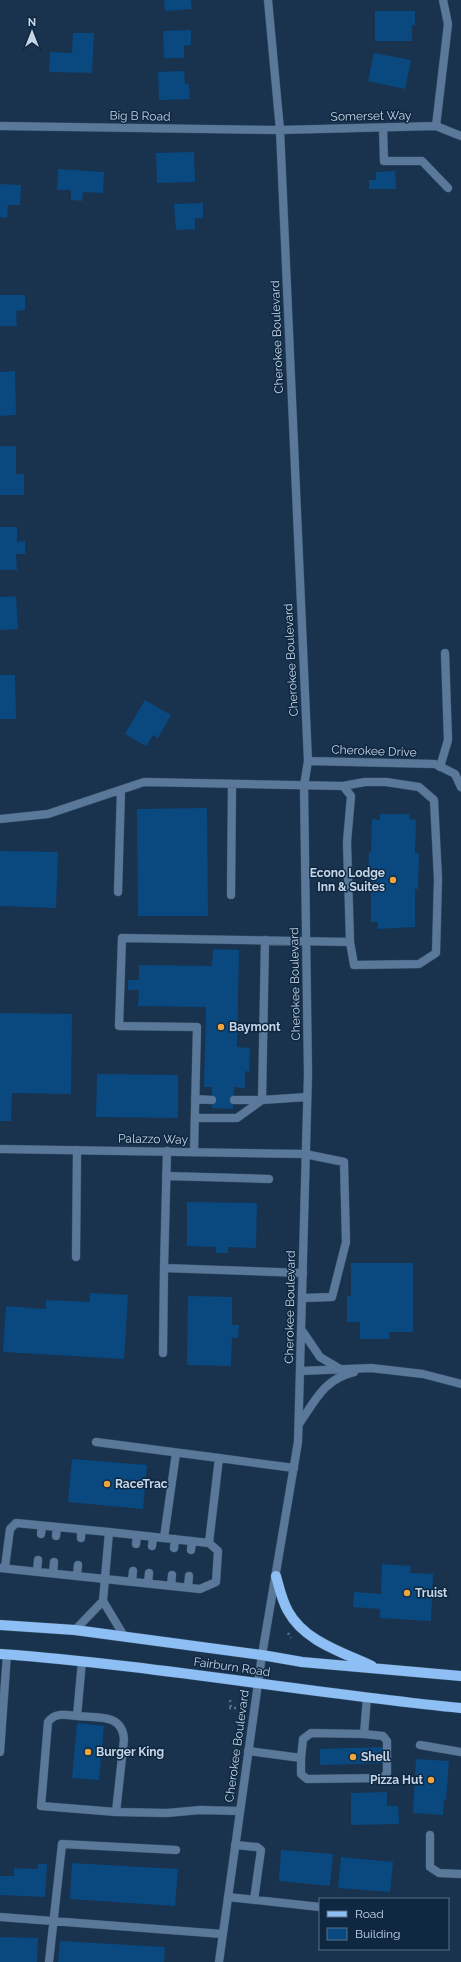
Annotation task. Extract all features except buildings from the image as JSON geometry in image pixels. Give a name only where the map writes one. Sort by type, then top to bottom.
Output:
[{"type":"main road","points":[[276,1576],[287,1610],[298,1627],[318,1640],[379,1669]]},
{"type":"main road","name":"Fairburn Road","points":[[0,1624],[75,1630],[124,1636],[302,1662],[461,1676]]},
{"type":"main road","name":"Fairburn Road","points":[[3,1654],[82,1661],[461,1708]]},
{"type":"street","name":"Cherokee Boulevard","points":[[219,1962],[262,1655],[294,1468],[299,1425],[303,1298],[307,1097],[304,786],[308,761],[280,130],[268,0]]},
{"type":"street","points":[[436,126],[448,24],[443,0]]},
{"type":"street","name":"Big B Road","points":[[0,126],[280,130]]},
{"type":"street","name":"Somerset Way","points":[[280,130],[436,126],[461,136]]},
{"type":"street","points":[[383,128],[384,161],[422,161],[448,188]]},
{"type":"street","points":[[440,767],[448,740],[445,653]]},
{"type":"street","name":"Cherokee Drive","points":[[308,761],[435,764],[455,774],[461,787]]},
{"type":"street","points":[[0,819],[48,814],[144,782],[342,786],[365,782],[386,782],[419,787],[434,800],[438,879],[436,953],[419,964],[354,965],[350,942],[347,842],[351,796],[342,786]]},
{"type":"street","points":[[231,895],[232,784]]},
{"type":"street","points":[[118,892],[122,790]]},
{"type":"street","points":[[194,1152],[197,1027],[119,1026],[122,938],[350,942]]},
{"type":"street","points":[[262,1100],[265,940]]},
{"type":"street","points":[[234,1100],[307,1097]]},
{"type":"street","points":[[195,1099],[212,1100]]},
{"type":"street","points":[[195,1118],[237,1118],[262,1100]]},
{"type":"street","name":"Palazzo Way","points":[[0,1149],[305,1154],[344,1162],[346,1242],[332,1297],[303,1298]]},
{"type":"street","points":[[76,1257],[77,1150]]},
{"type":"street","points":[[163,1353],[167,1151]]},
{"type":"street","points":[[166,1176],[270,1179]]},
{"type":"street","points":[[164,1268],[303,1273]]},
{"type":"street","points":[[302,1331],[320,1357],[341,1370]]},
{"type":"street","points":[[299,1425],[326,1386],[345,1374],[372,1368]]},
{"type":"street","points":[[301,1371],[372,1368],[422,1374],[461,1384]]},
{"type":"street","points":[[96,1442],[294,1468]]},
{"type":"street","points":[[164,1538],[176,1452]]},
{"type":"street","points":[[209,1543],[219,1458]]},
{"type":"street","points":[[16,1523],[41,1530],[81,1530],[164,1538],[209,1543],[218,1551],[216,1582],[200,1589],[53,1572],[3,1568],[10,1529],[16,1523]]},
{"type":"street","points":[[81,1530],[81,1538]]},
{"type":"street","points":[[109,1532],[103,1601],[124,1636]]},
{"type":"street","points":[[136,1544],[137,1535]]},
{"type":"street","points":[[152,1546],[153,1537]]},
{"type":"street","points":[[174,1548],[175,1539]]},
{"type":"street","points":[[191,1550],[192,1540]]},
{"type":"street","points":[[37,1571],[38,1560]]},
{"type":"street","points":[[53,1572],[54,1562]]},
{"type":"street","points":[[77,1575],[78,1564]]},
{"type":"street","points":[[132,1582],[133,1571]]},
{"type":"street","points":[[148,1583],[149,1572]]},
{"type":"street","points":[[171,1586],[172,1575]]},
{"type":"street","points":[[188,1587],[189,1576]]},
{"type":"street","points":[[75,1630],[103,1601]]},
{"type":"street","points":[[0,1752],[3,1654]]},
{"type":"street","points":[[77,1716],[82,1661]]},
{"type":"street","points":[[364,1734],[367,1697]]},
{"type":"street","points":[[116,1812],[124,1739],[122,1727],[114,1720],[60,1714],[55,1716],[48,1722],[41,1806],[116,1812],[167,1813],[200,1810],[240,1811]]},
{"type":"street","points":[[311,1733],[364,1734],[383,1736],[388,1741],[388,1773],[383,1778],[307,1779],[301,1774],[303,1739],[311,1733]]},
{"type":"street","points":[[420,1745],[461,1752]]},
{"type":"street","points":[[248,1751],[301,1758]]},
{"type":"street","points":[[430,1835],[430,1867],[439,1873],[461,1874]]},
{"type":"street","points":[[49,1962],[62,1844],[176,1850]]},
{"type":"street","points":[[235,1845],[257,1847],[261,1850],[254,1900]]},
{"type":"street","points":[[228,1897],[319,1907]]},
{"type":"street","points":[[0,1917],[222,1934]]},
{"type":"path","points":[[230,1700],[230,1708],[236,1708]]},
{"type":"place","name":"Econo Lodge Inn & Suites","points":[[393,880]]},
{"type":"place","name":"Baymont","points":[[221,1027]]},
{"type":"place","name":"RaceTrac","points":[[107,1484]]},
{"type":"place","name":"Truist","points":[[407,1593]]},
{"type":"place","name":"Burger King","points":[[88,1752]]},
{"type":"place","name":"Shell","points":[[353,1757]]},
{"type":"place","name":"Pizza Hut","points":[[431,1780]]}]
